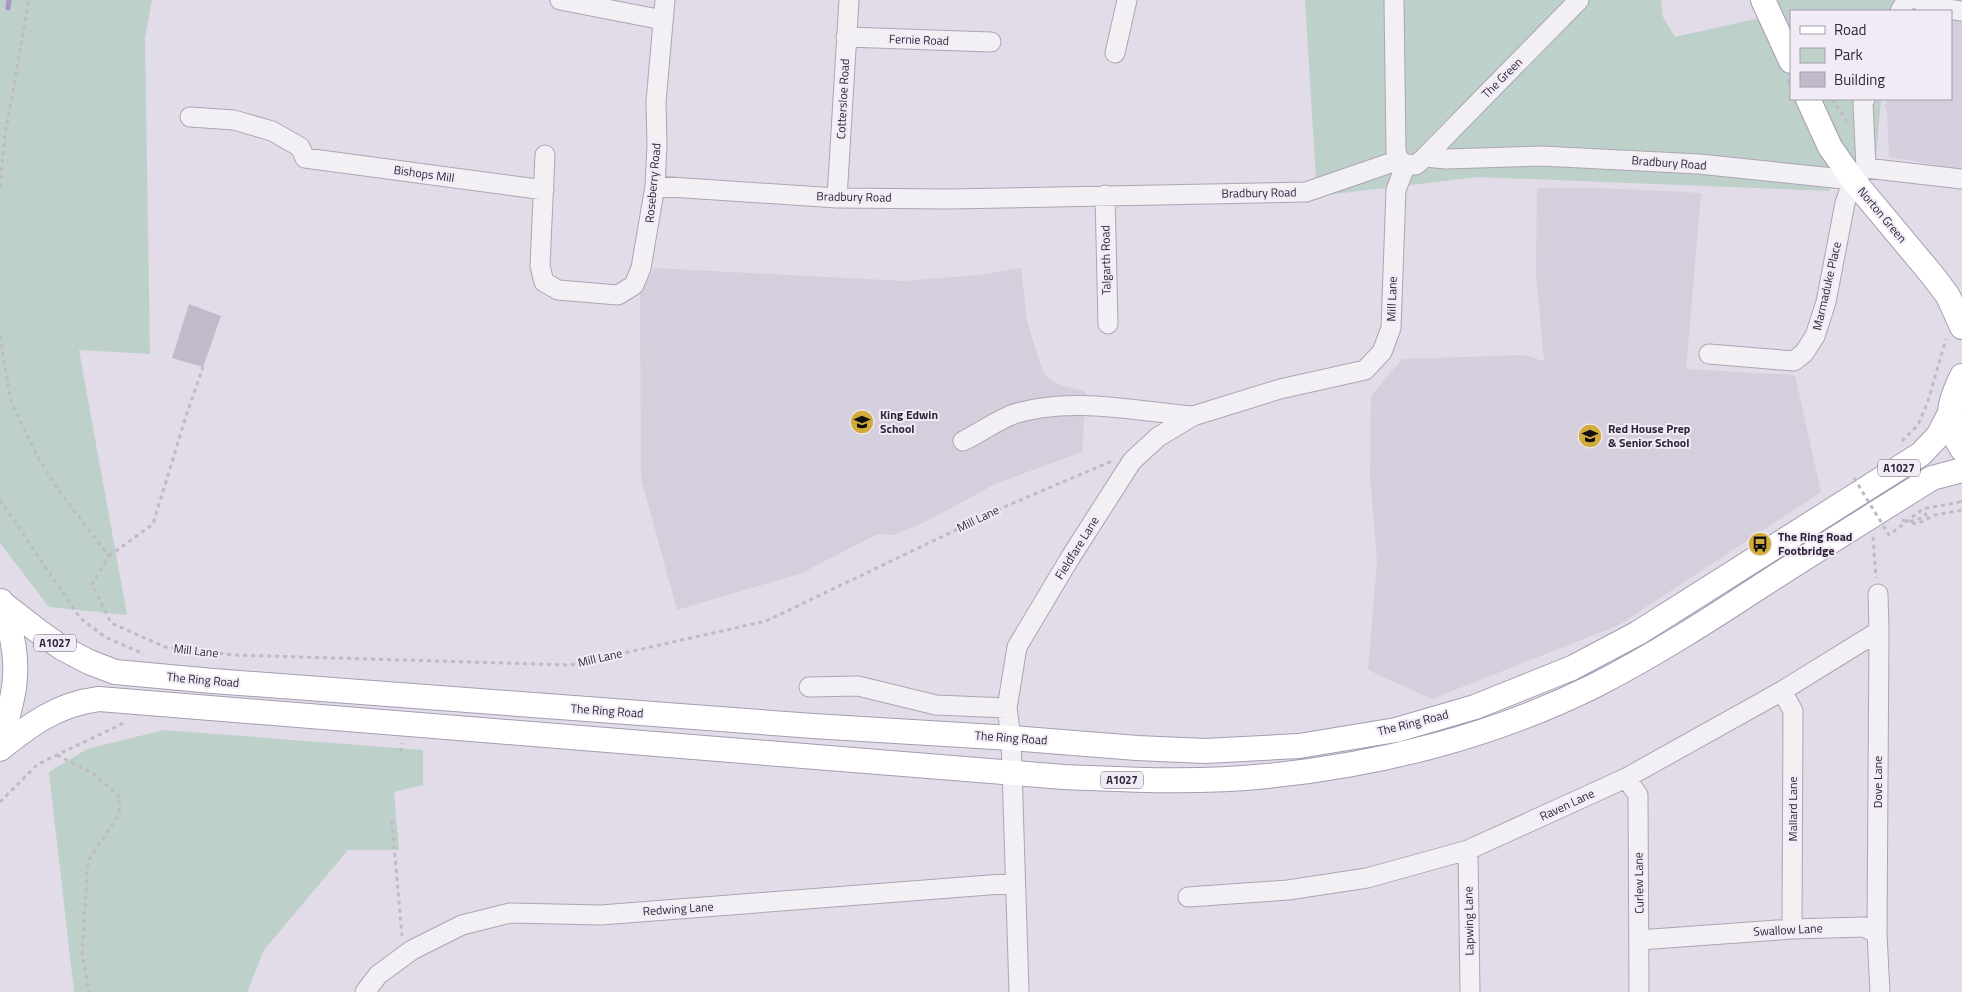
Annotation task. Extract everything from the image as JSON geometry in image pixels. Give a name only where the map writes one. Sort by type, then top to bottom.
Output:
[{"type":"main road","points":[[1763,0],[1790,59]]},
{"type":"main road","name":"Norton Green","points":[[1808,100],[1830,147],[1859,174],[1948,296],[1954,329]]},
{"type":"main road","name":"A1027","points":[[1949,415],[1952,396],[1962,376]]},
{"type":"main road","points":[[1949,415],[1956,438],[1962,449]]},
{"type":"main road","name":"The Ring Road","points":[[1,601],[38,632],[62,648],[89,662],[115,672],[783,724],[1136,748],[1195,750],[1299,746],[1396,730],[1474,707],[1572,668],[1647,628],[1921,454],[1938,436],[1949,415]]},
{"type":"main road","name":"The Ring Road","points":[[0,749],[51,712],[83,701],[99,699],[403,722],[1012,773],[1135,780],[1267,776],[1369,761],[1429,747],[1489,729],[1594,686],[1697,628],[1932,478],[1962,470]]},
{"type":"main road","name":"A1027","points":[[0,743],[9,714],[15,681],[15,648],[1,601]]},
{"type":"street","points":[[560,0],[664,20]]},
{"type":"street","name":"Roseberry Road","points":[[544,190],[540,266],[544,282],[558,290],[618,295],[634,285],[641,268],[655,186],[656,102],[665,0]]},
{"type":"street","name":"Cottersloe Road","points":[[837,198],[849,0]]},
{"type":"street","points":[[1115,53],[1127,0]]},
{"type":"street","name":"Mill Lane","points":[[1193,416],[1280,389],[1364,370],[1382,352],[1391,328],[1396,190],[1402,162],[1396,151],[1394,0]]},
{"type":"street","name":"The Green","points":[[1425,157],[1579,0]]},
{"type":"street","points":[[1920,0],[1940,8],[1962,11]]},
{"type":"street","name":"Fernie Road","points":[[846,37],[991,42]]},
{"type":"street","points":[[1859,174],[1864,100]]},
{"type":"street","name":"Bishops Mill","points":[[190,117],[234,120],[272,132],[300,147],[304,158],[544,190]]},
{"type":"street","points":[[544,190],[545,155]]},
{"type":"street","name":"Bradbury Road","points":[[655,186],[837,198],[950,199],[1306,192],[1402,162],[1416,165],[1425,157],[1446,159],[1542,156],[1962,179]]},
{"type":"street","name":"Marmaduke Place","points":[[1709,354],[1794,361],[1804,353],[1815,336],[1826,302],[1845,203],[1859,174]]},
{"type":"street","name":"Talgarth Road","points":[[1105,195],[1108,324]]},
{"type":"street","points":[[963,441],[1013,415],[1047,406],[1073,404],[1193,416]]},
{"type":"street","name":"Fieldfare Lane","points":[[1011,738],[1007,708],[1017,647],[1070,558],[1132,461],[1158,437],[1193,416]]},
{"type":"street","points":[[1878,594],[1879,631]]},
{"type":"street","name":"Raven Lane","points":[[1188,897],[1288,890],[1367,878],[1468,850],[1626,778],[1782,691],[1879,631]]},
{"type":"street","name":"Dove Lane","points":[[1877,934],[1879,631]]},
{"type":"street","points":[[809,688],[858,686],[936,704],[1007,708]]},
{"type":"street","name":"Mallard Lane","points":[[1782,691],[1793,711],[1792,929]]},
{"type":"street","points":[[1011,738],[1019,992]]},
{"type":"street","name":"Curlew Lane","points":[[1626,778],[1638,795],[1639,992]]},
{"type":"street","name":"Lapwing Lane","points":[[1468,850],[1470,992]]},
{"type":"street","name":"Redwing Lane","points":[[365,992],[378,976],[412,950],[462,925],[510,913],[601,915],[1015,883]]},
{"type":"street","name":"Swallow Lane","points":[[1640,940],[1792,929],[1864,927],[1877,934]]},
{"type":"street","points":[[1877,934],[1880,992]]},
{"type":"path","points":[[0,186],[5,135],[29,0]]},
{"type":"path","points":[[1833,100],[1848,124]]},
{"type":"path","points":[[1918,425],[1928,401],[1946,341],[1954,329]]},
{"type":"path","points":[[0,336],[11,402],[43,466],[62,495],[109,556]]},
{"type":"path","name":"Mill Lane","points":[[203,367],[153,524],[109,556],[92,584],[112,623],[165,647],[234,655],[571,664],[766,621],[1004,507],[1110,461],[1132,461]]},
{"type":"path","points":[[1854,478],[1889,535],[1923,510],[1961,502]]},
{"type":"path","points":[[1916,521],[1926,515],[1923,510]]},
{"type":"path","points":[[1911,523],[1917,524],[1935,515],[1962,510]]},
{"type":"path","points":[[1872,534],[1878,594]]},
{"type":"path","points":[[57,755],[94,774],[120,797],[119,814],[88,861],[82,954],[89,992]]},
{"type":"path","points":[[392,821],[404,956]]},
{"type":"shaded area","points":[[1929,0],[1962,0],[1962,166],[1959,169],[1889,157],[1887,109],[1884,108],[1887,100],[1952,100],[1952,10]]},
{"type":"shaded area","name":"Red House Prep & Senior School","points":[[1537,188],[1601,188],[1701,193],[1686,369],[1795,375],[1821,492],[1619,625],[1432,699],[1368,670],[1377,562],[1370,475],[1371,396],[1402,359],[1524,355],[1544,361],[1536,273]]},
{"type":"shaded area","name":"King Edwin School","points":[[654,268],[904,281],[979,275],[1021,268],[1027,321],[1043,372],[1058,384],[1086,392],[1082,452],[995,484],[925,522],[894,535],[877,534],[802,573],[677,610],[641,478],[640,295]]},
{"type":"green space","points":[[0,0],[152,0],[145,38],[150,354],[79,350],[127,615],[49,607],[0,543]]},
{"type":"green space","points":[[1305,0],[1661,0],[1663,17],[1675,37],[1782,13],[1777,0],[1934,0],[1927,10],[1790,10],[1790,100],[1881,100],[1876,157],[1828,191],[1478,177],[1317,196]]},
{"type":"green space","points":[[164,730],[423,750],[423,785],[394,792],[399,850],[348,850],[264,950],[247,992],[74,992],[49,772],[87,749]]},
{"type":"building","points":[[189,304],[221,316],[203,367],[172,358]]},
{"type":"waterway","points":[[8,8],[9,0]]},
{"type":"place","name":"King Edwin School","points":[[862,422]]},
{"type":"place","name":"Red House Prep & Senior School","points":[[1590,436]]},
{"type":"place","name":"The Ring Road Footbridge","points":[[1760,544]]}]
